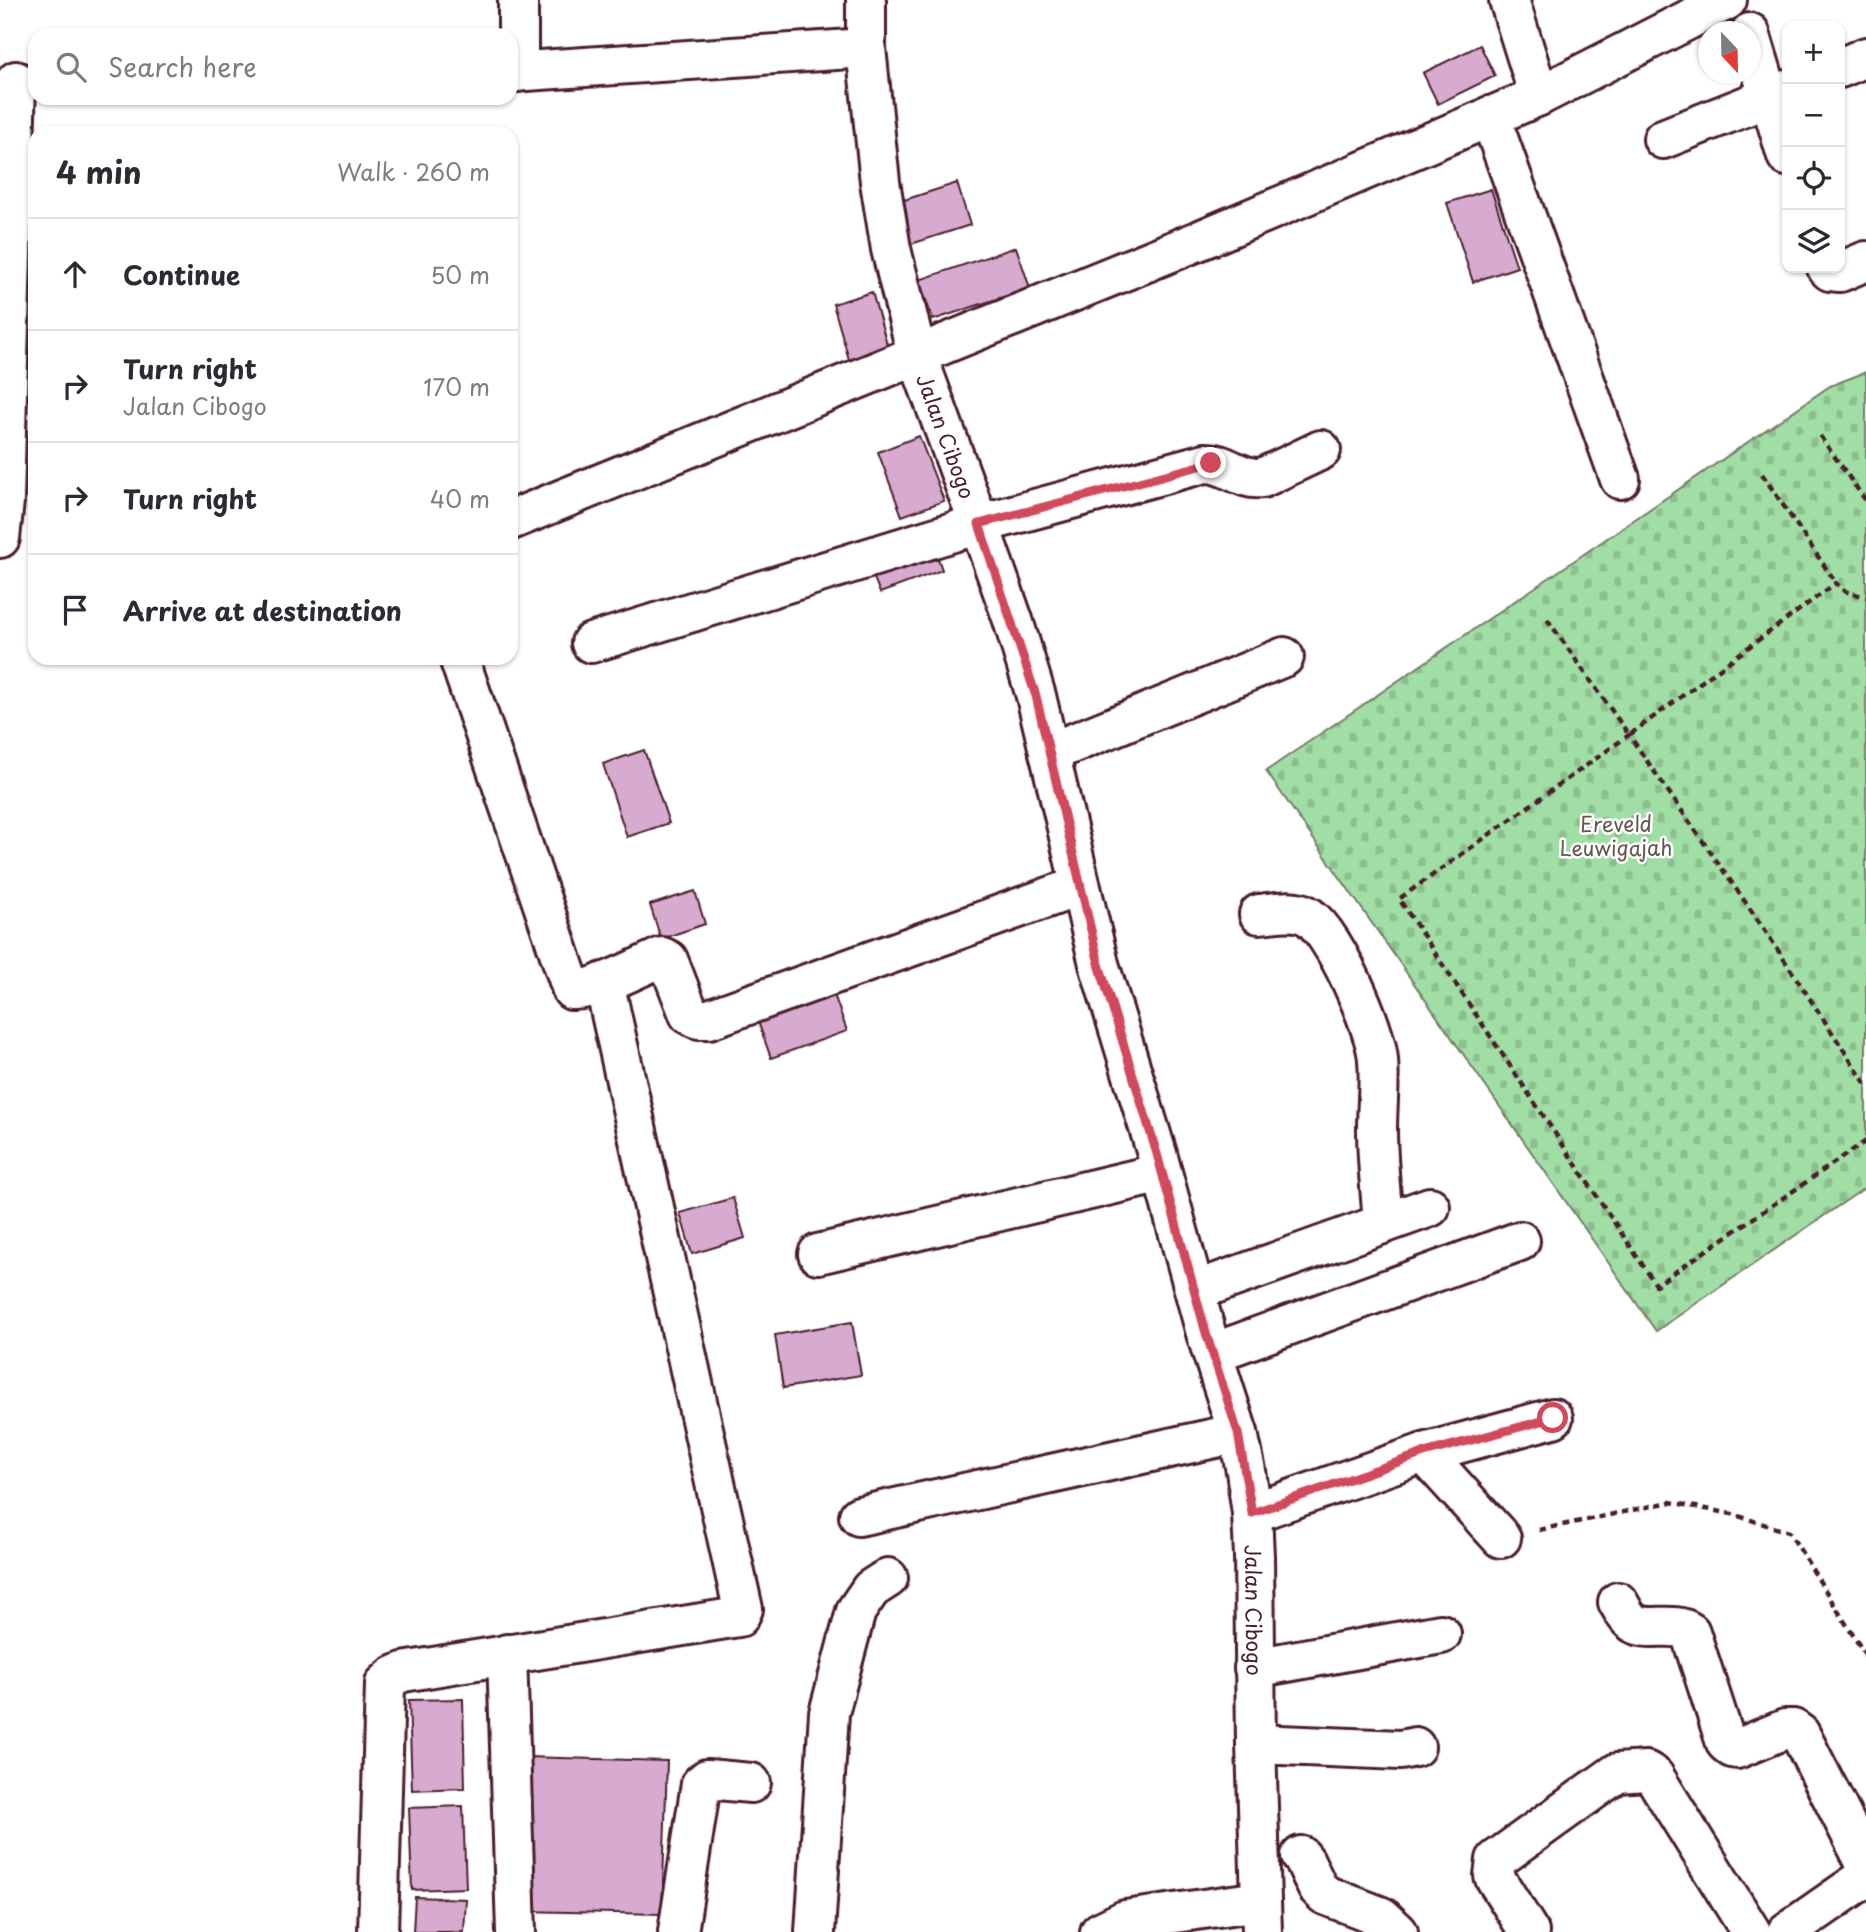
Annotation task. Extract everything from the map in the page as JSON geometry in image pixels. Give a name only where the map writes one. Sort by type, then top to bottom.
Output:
[{"type":"street","points":[[516,28],[518,0]]},
{"type":"street","name":"Jalan Cibogo","points":[[866,0],[866,47],[880,182],[891,249],[917,355],[979,524],[1024,658],[1099,964],[1238,1433],[1252,1513],[1261,1916]]},
{"type":"street","points":[[1509,0],[1539,96]]},
{"type":"street","points":[[518,517],[1198,241],[1539,96],[1727,0]]},
{"type":"street","points":[[1741,0],[1747,21]]},
{"type":"street","points":[[518,72],[866,47]]},
{"type":"street","points":[[1761,56],[1778,94],[1786,147]]},
{"type":"street","points":[[1845,66],[1866,57]]},
{"type":"street","points":[[0,538],[4,501],[16,81]]},
{"type":"street","points":[[1663,139],[1778,94]]},
{"type":"street","points":[[1490,116],[1620,479]]},
{"type":"street","points":[[1845,270],[1866,261]]},
{"type":"street","points":[[591,643],[979,524],[1205,463],[1216,464],[1250,478],[1262,478],[1321,450]]},
{"type":"street","points":[[1049,753],[1284,657]]},
{"type":"street","points":[[461,665],[569,987],[577,991],[662,957],[668,960],[689,1014],[698,1019],[709,1019],[1080,886]]},
{"type":"street","points":[[1259,914],[1296,912],[1307,915],[1318,923],[1331,940],[1373,1033],[1378,1058],[1377,1133],[1383,1224]]},
{"type":"street","points":[[378,1932],[385,1684],[394,1676],[403,1672],[507,1654],[739,1617],[743,1609],[604,982]]},
{"type":"street","points":[[818,1254],[1162,1173]]},
{"type":"street","points":[[1195,1292],[1430,1208]]},
{"type":"street","points":[[1213,1353],[1520,1241]]},
{"type":"street","points":[[1252,1513],[1424,1453],[1553,1418]]},
{"type":"street","points":[[859,1516],[1238,1433]]},
{"type":"street","points":[[1424,1453],[1501,1538]]},
{"type":"street","points":[[814,1932],[830,1713],[856,1611],[871,1590],[888,1578]]},
{"type":"street","points":[[1618,1602],[1629,1620],[1639,1626],[1684,1628],[1690,1632],[1726,1743],[1732,1748],[1737,1749],[1785,1729],[1793,1729],[1800,1734],[1866,1864]]},
{"type":"street","points":[[1254,1668],[1440,1634]]},
{"type":"street","points":[[507,1654],[516,1932]]},
{"type":"street","points":[[1256,1744],[1401,1750],[1415,1747]]},
{"type":"street","points":[[1529,1932],[1494,1876],[1496,1860],[1617,1773],[1646,1771],[1654,1776],[1751,1932]]},
{"type":"street","points":[[678,1932],[701,1784],[707,1779],[751,1783]]},
{"type":"street","points":[[1301,1856],[1317,1887],[1325,1895],[1382,1917],[1398,1932]]},
{"type":"street","points":[[1788,1932],[1866,1877]]},
{"type":"street","points":[[1100,1932],[1125,1920],[1261,1916]]},
{"type":"path","points":[[1820,436],[1866,501]]},
{"type":"path","points":[[1762,474],[1836,583],[1844,591],[1866,597]]},
{"type":"path","points":[[1836,583],[1629,736],[1399,899],[1656,1286],[1866,1141]]},
{"type":"path","points":[[1547,619],[1764,929],[1866,1084]]},
{"type":"path","points":[[1501,1538],[1670,1502],[1732,1514],[1789,1532],[1866,1656]]},
{"type":"green space","name":"Ereveld Leuwigajah","points":[[1866,372],[1866,1187],[1656,1331],[1266,771],[1830,386]]},
{"type":"building","points":[[1480,45],[1495,76],[1438,104],[1423,73]]},
{"type":"building","points":[[957,183],[970,225],[908,245],[895,203]]},
{"type":"building","points":[[1491,189],[1517,267],[1473,282],[1447,203]]},
{"type":"building","points":[[1016,247],[1030,288],[933,320],[919,280]]},
{"type":"building","points":[[872,292],[889,351],[850,363],[833,304]]},
{"type":"building","points":[[919,436],[944,501],[902,516],[878,452]]},
{"type":"building","points":[[932,541],[942,570],[880,593],[869,565]]},
{"type":"building","points":[[644,750],[669,823],[627,837],[603,764]]},
{"type":"building","points":[[695,891],[705,924],[661,939],[650,905]]},
{"type":"building","points":[[831,986],[847,1031],[771,1058],[755,1013]]},
{"type":"building","points":[[733,1198],[745,1238],[692,1254],[680,1213]]},
{"type":"building","points":[[852,1322],[861,1375],[783,1388],[775,1335]]},
{"type":"building","points":[[463,1699],[465,1788],[412,1790],[409,1700]]},
{"type":"building","points":[[525,1757],[667,1761],[662,1914],[521,1911]]},
{"type":"building","points":[[463,1806],[466,1888],[412,1890],[409,1808]]},
{"type":"building","points":[[415,1897],[466,1899],[464,1932],[413,1932]]},
{"type":"route","points":[[1211,463],[979,524],[1036,696],[1099,964],[1157,1154],[1206,1333],[1238,1433],[1252,1513],[1424,1453],[1553,1418]]}]
